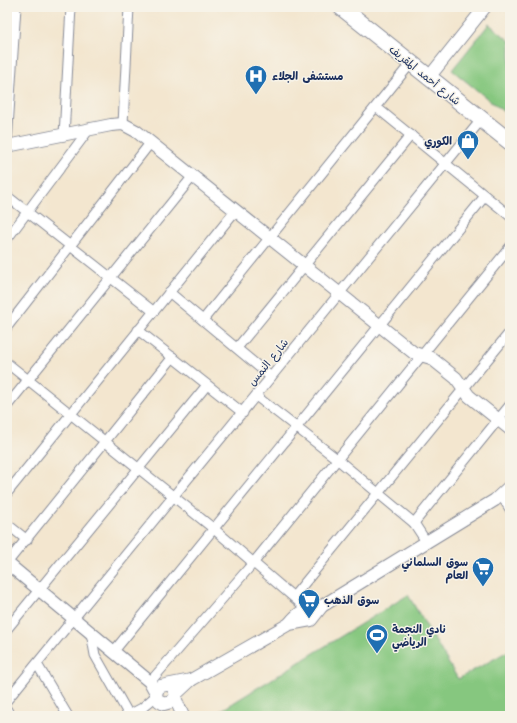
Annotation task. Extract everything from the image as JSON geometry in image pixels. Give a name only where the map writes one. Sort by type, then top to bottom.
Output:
[{"type":"highway","name":"شارع أحمد المقريف","points":[[341,7],[510,142]]},
{"type":"highway","name":"شارع أحمد المقريف","points":[[358,7],[510,132]]},
{"type":"street","points":[[7,143],[16,7]]},
{"type":"street","points":[[64,136],[71,7]]},
{"type":"street","points":[[123,124],[129,7]]},
{"type":"street","points":[[434,71],[485,7]]},
{"type":"street","points":[[203,320],[271,238],[411,63]]},
{"type":"street","points":[[376,107],[510,216]]},
{"type":"street","name":"شارع النمس","points":[[7,700],[175,497],[339,292],[481,120]]},
{"type":"street","points":[[7,146],[64,136],[90,128],[123,124],[151,142],[414,353],[431,358],[450,372],[469,396],[510,428]]},
{"type":"street","points":[[7,239],[90,128]]},
{"type":"street","points":[[237,348],[411,135]]},
{"type":"street","points":[[7,327],[151,142]]},
{"type":"street","points":[[7,406],[193,176]]},
{"type":"street","points":[[7,196],[153,311]]},
{"type":"street","points":[[114,651],[485,196]]},
{"type":"street","points":[[7,493],[236,210]]},
{"type":"street","points":[[91,633],[95,655],[128,715],[142,708],[162,692],[254,562],[510,247]]},
{"type":"street","points":[[169,292],[271,377]]},
{"type":"street","points":[[138,330],[243,413]]},
{"type":"street","points":[[162,692],[191,680],[289,624],[302,610],[378,493],[510,332]]},
{"type":"street","points":[[173,358],[7,563],[162,692],[183,716]]},
{"type":"street","points":[[7,363],[140,468],[254,562],[302,610]]},
{"type":"street","points":[[7,629],[207,385]]},
{"type":"street","points":[[256,396],[337,459],[414,523],[427,543]]},
{"type":"street","points":[[414,523],[510,405]]},
{"type":"street","points":[[302,610],[322,606],[427,543],[501,496],[510,486]]},
{"type":"street","points":[[501,496],[510,509]]},
{"type":"street","points":[[7,524],[27,540]]},
{"type":"street","points":[[37,664],[68,716]]},
{"type":"street","points":[[162,692],[180,716]]},
{"type":"street","points":[[7,710],[10,716]]},
{"type":"green space","points":[[489,24],[510,41],[510,117],[452,70]]},
{"type":"green space","name":"نادي النجمة الرياضي","points":[[408,595],[458,679],[510,650],[510,716],[212,716]]},
{"type":"place","name":"مستشفى الجلاء","points":[[256,96]]},
{"type":"place","name":"الكوري","points":[[468,160]]},
{"type":"place","name":"سوق السلماني العام","points":[[483,588]]},
{"type":"place","name":"سوق الذهب","points":[[309,620]]},
{"type":"place","name":"نادي النجمة الرياضي","points":[[377,654]]}]
